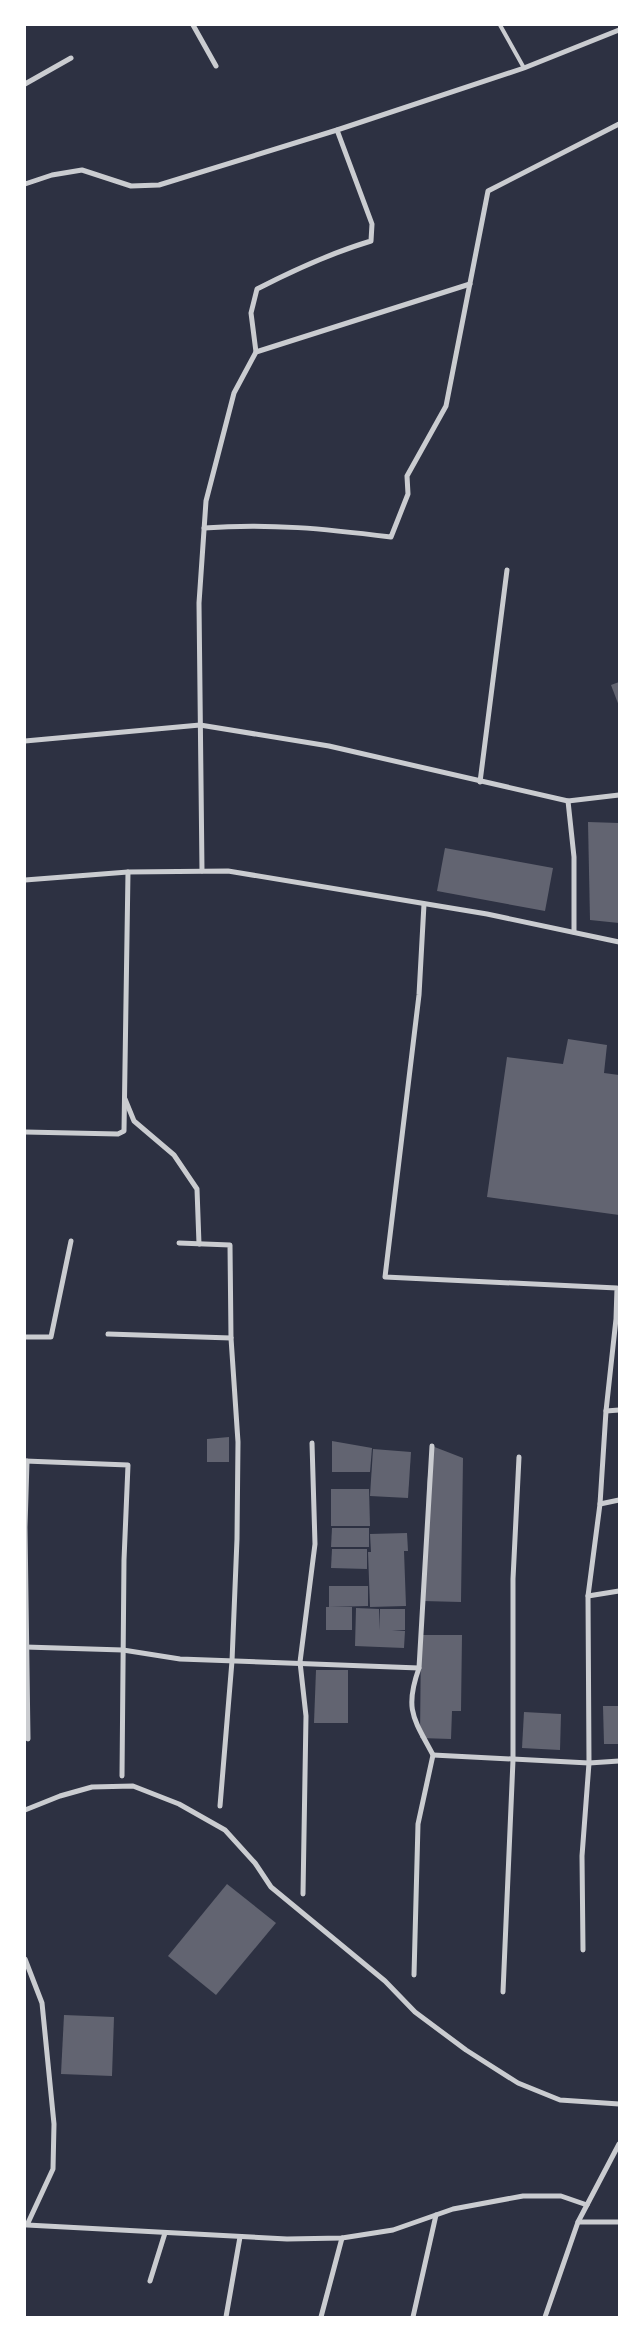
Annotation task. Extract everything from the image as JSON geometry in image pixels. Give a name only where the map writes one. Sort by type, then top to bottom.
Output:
[{"type":"street","points":[[192,25],[216,66]]},
{"type":"street","points":[[25,184],[52,175],[82,170],[131,186],[159,184],[336,130],[524,68],[619,30]]},
{"type":"street","points":[[25,84],[71,58]]},
{"type":"street","points":[[204,528],[291,526],[391,537],[408,494],[408,476],[446,406],[488,191],[619,124]]},
{"type":"street","points":[[202,871],[199,603],[206,501],[234,393],[256,352],[251,314],[257,289],[322,257],[371,241],[372,224],[336,130]]},
{"type":"street","points":[[256,352],[470,284]]},
{"type":"street","points":[[480,782],[507,570]]},
{"type":"street","points":[[25,741],[200,725],[329,746],[568,801],[619,795]]},
{"type":"street","points":[[568,801],[574,858],[574,932]]},
{"type":"street","points":[[25,880],[128,872],[228,871],[424,904],[619,942]]},
{"type":"street","points":[[25,1132],[118,1134],[124,1131],[128,872]]},
{"type":"street","points":[[424,904],[419,995],[385,1277],[617,1288],[600,1504],[588,1596],[590,1763],[582,1856],[583,1950]]},
{"type":"street","points":[[124,1096],[134,1121],[174,1155],[197,1189],[199,1244]]},
{"type":"street","points":[[25,1337],[51,1337],[71,1241]]},
{"type":"street","points":[[178,1243],[230,1245],[231,1338],[238,1442],[237,1539],[232,1661],[220,1806]]},
{"type":"street","points":[[108,1334],[231,1338]]},
{"type":"street","points":[[606,1411],[619,1410]]},
{"type":"street","points":[[303,1894],[306,1716],[300,1662],[315,1544],[312,1443]]},
{"type":"street","points":[[414,1976],[418,1824],[433,1755],[412,1716],[412,1689],[419,1668],[432,1446]]},
{"type":"street","points":[[503,1992],[513,1760],[513,1579],[519,1457]]},
{"type":"street","points":[[28,1739],[25,1647],[26,1461],[128,1465],[122,1776]]},
{"type":"street","points":[[600,1504],[619,1500]]},
{"type":"street","points":[[588,1596],[619,1591]]},
{"type":"street","points":[[25,1647],[123,1650],[180,1659],[300,1662],[419,1668]]},
{"type":"street","points":[[433,1755],[590,1763],[619,1761]]},
{"type":"street","points":[[25,1810],[60,1796],[92,1787],[133,1786],[179,1804],[225,1830],[255,1862],[271,1887],[386,1981],[415,2012],[466,2050],[518,2083],[560,2100],[619,2104]]},
{"type":"street","points":[[25,1959],[42,2002],[54,2124],[53,2169],[26,2225],[287,2239],[342,2238],[393,2230],[453,2208],[523,2196],[561,2196],[587,2205]]},
{"type":"street","points":[[546,2317],[578,2222],[619,2144]]},
{"type":"street","points":[[413,2317],[436,2215]]},
{"type":"street","points":[[578,2222],[619,2222]]},
{"type":"street","points":[[150,2281],[165,2233]]},
{"type":"street","points":[[226,2317],[240,2237]]},
{"type":"street","points":[[321,2317],[342,2238]]},
{"type":"lane","points":[[500,25],[524,68]]},
{"type":"building","points":[[619,682],[619,706],[611,685]]},
{"type":"building","points":[[588,822],[619,823],[619,923],[590,920]]},
{"type":"building","points":[[445,848],[553,868],[545,911],[437,891]]},
{"type":"building","points":[[568,1039],[607,1045],[604,1073],[619,1075],[619,1215],[487,1197],[507,1057],[563,1064]]},
{"type":"building","points":[[229,1437],[229,1462],[207,1462],[207,1439]]},
{"type":"building","points":[[332,1441],[372,1448],[370,1472],[332,1472]]},
{"type":"building","points":[[432,1446],[463,1458],[461,1602],[423,1601],[427,1483]]},
{"type":"building","points":[[373,1449],[411,1452],[408,1498],[370,1496]]},
{"type":"building","points":[[331,1489],[369,1489],[370,1526],[331,1526]]},
{"type":"building","points":[[332,1528],[369,1528],[369,1547],[331,1547]]},
{"type":"building","points":[[407,1533],[408,1551],[404,1551],[406,1606],[370,1607],[368,1552],[371,1552],[370,1534]]},
{"type":"building","points":[[332,1549],[367,1549],[367,1569],[331,1568]]},
{"type":"building","points":[[329,1586],[368,1586],[368,1606],[329,1607]]},
{"type":"building","points":[[326,1607],[352,1607],[352,1630],[326,1630]]},
{"type":"building","points":[[356,1608],[379,1609],[379,1630],[380,1609],[405,1609],[405,1630],[392,1630],[405,1631],[404,1648],[355,1646]]},
{"type":"building","points":[[421,1635],[462,1635],[461,1711],[452,1711],[451,1739],[420,1738]]},
{"type":"building","points":[[316,1670],[348,1670],[348,1723],[314,1723]]},
{"type":"building","points":[[603,1706],[619,1706],[619,1744],[604,1744]]},
{"type":"building","points":[[524,1712],[561,1714],[560,1750],[522,1748]]},
{"type":"building","points":[[227,1884],[276,1923],[216,1995],[168,1956]]},
{"type":"building","points":[[64,2015],[114,2017],[112,2076],[61,2074]]}]
